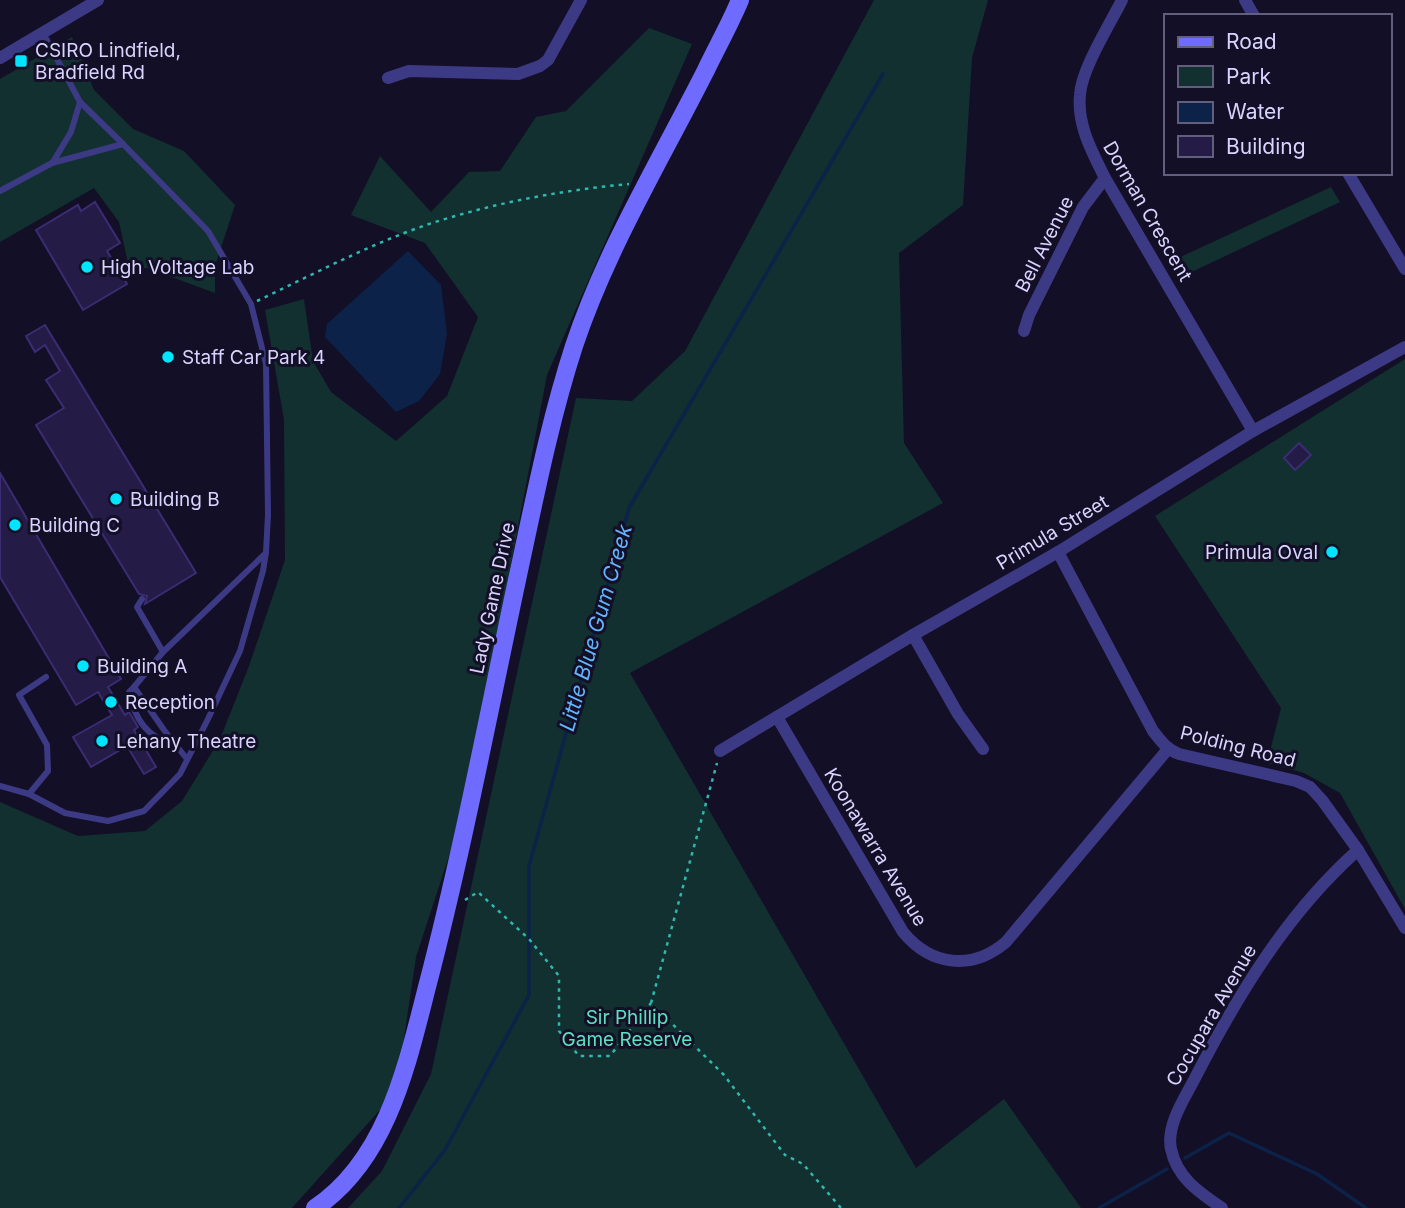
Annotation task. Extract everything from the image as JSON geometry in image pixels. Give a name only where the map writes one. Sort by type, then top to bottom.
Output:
[{"type":"main road","name":"Lady Game Drive","points":[[315,1208],[330,1198],[368,1154],[386,1119],[414,1038],[447,911],[548,433],[575,346],[591,301],[740,0]]},
{"type":"street","points":[[0,58],[98,0]]},
{"type":"street","points":[[388,78],[408,71],[518,74],[531,71],[548,60],[581,0]]},
{"type":"street","name":"Dorman Crescent","points":[[1122,0],[1084,77],[1079,94],[1087,141],[1105,178],[1254,431]]},
{"type":"street","points":[[1349,175],[1405,268]]},
{"type":"street","name":"Bell Avenue","points":[[1024,331],[1029,315],[1083,207],[1105,178]]},
{"type":"street","name":"Primula Street","points":[[720,751],[1058,552],[1254,431],[1405,346]]},
{"type":"street","name":"Polding Road","points":[[1058,552],[1153,731],[1168,749],[1296,781],[1310,787],[1358,850],[1405,928]]},
{"type":"street","points":[[913,635],[958,714],[983,749]]},
{"type":"street","name":"Koonawarra Avenue","points":[[777,717],[903,932],[927,954],[946,960],[978,958],[998,949],[1006,942],[1168,749]]},
{"type":"street","name":"Cocupara Avenue","points":[[1222,1208],[1194,1188],[1180,1173],[1170,1148],[1174,1122],[1197,1074],[1255,970],[1315,895],[1358,850]]},
{"type":"lane","points":[[0,786],[29,794],[65,813],[108,821],[144,811],[180,774],[240,652],[267,552],[266,364],[251,304],[208,230],[79,102],[43,33]]},
{"type":"lane","points":[[52,163],[71,132],[79,102]]},
{"type":"lane","points":[[0,191],[52,163],[123,144]]},
{"type":"lane","points":[[176,746],[160,741],[147,732],[132,707],[129,692],[163,652],[267,552]]},
{"type":"lane","points":[[142,599],[137,607],[163,652]]},
{"type":"lane","points":[[29,794],[48,771],[47,745],[19,695],[46,677]]},
{"type":"lane","points":[[134,687],[187,759]]},
{"type":"path","points":[[251,304],[429,224],[576,189],[648,184]]},
{"type":"path","points":[[447,911],[478,892],[529,939],[559,976],[559,1031],[579,1056],[610,1056],[651,1003],[720,751]]},
{"type":"path","points":[[651,1003],[724,1074],[785,1155],[803,1164],[841,1208]]},
{"type":"green space","name":"Sir Phillip Game Reserve","points":[[874,0],[988,0],[972,58],[963,205],[899,253],[904,443],[943,503],[630,673],[916,1168],[1004,1099],[1081,1208],[348,1208],[382,1171],[431,1074],[576,398],[632,401],[685,351]]},
{"type":"green space","points":[[649,28],[692,44],[547,375],[464,810],[416,957],[396,1092],[292,1208],[0,1208],[0,802],[78,836],[145,831],[182,801],[220,739],[249,666],[285,560],[284,420],[265,310],[304,299],[313,361],[331,392],[396,441],[447,396],[478,317],[425,243],[351,215],[380,156],[431,212],[469,172],[500,171],[536,117],[566,111]]},
{"type":"green space","points":[[72,37],[94,90],[133,129],[184,151],[235,205],[215,266],[215,293],[147,268],[129,268],[119,222],[94,188],[0,242],[0,79]]},
{"type":"green space","points":[[1331,187],[1340,202],[1183,276],[1174,260]]},
{"type":"green space","points":[[1405,359],[1405,909],[1340,793],[1304,773],[1267,763],[1281,708],[1155,516]]},
{"type":"water","points":[[408,251],[441,285],[447,334],[440,374],[419,401],[396,412],[325,337],[327,324]]},
{"type":"building","name":"High Voltage Lab","points":[[95,202],[120,243],[107,251],[127,284],[83,310],[36,230],[78,205],[81,211]]},
{"type":"building","name":"Building B","points":[[45,325],[196,573],[145,604],[147,596],[139,594],[36,425],[64,408],[46,380],[60,371],[45,345],[35,352],[26,336]]},
{"type":"building","points":[[1299,443],[1311,455],[1295,470],[1284,458]]},
{"type":"building","points":[[0,473],[121,679],[108,687],[125,715],[129,712],[138,727],[134,730],[156,767],[144,774],[127,746],[91,767],[73,737],[112,715],[98,692],[76,705],[0,577]]},
{"type":"waterway","name":"Little Blue Gum Creek","points":[[399,1208],[445,1150],[529,995],[529,866],[629,508],[883,74]]},
{"type":"waterway","name":"Little Blue Gum Creek","points":[[1185,1158],[1229,1133],[1317,1174],[1366,1208]]},
{"type":"waterway","name":"Little Blue Gum Creek","points":[[1099,1208],[1167,1169]]},
{"type":"place","name":"CSIRO Lindfield, Bradfield Rd","points":[[21,61]]},
{"type":"place","name":"High Voltage Lab","points":[[87,267]]},
{"type":"place","name":"Staff Car Park 4","points":[[168,357]]},
{"type":"place","name":"Building B","points":[[116,499]]},
{"type":"place","name":"Building C","points":[[15,525]]},
{"type":"place","name":"Primula Oval","points":[[1332,552]]},
{"type":"place","name":"Building A","points":[[83,666]]},
{"type":"place","name":"Reception","points":[[111,702]]},
{"type":"place","name":"Lehany Theatre","points":[[102,741]]}]
